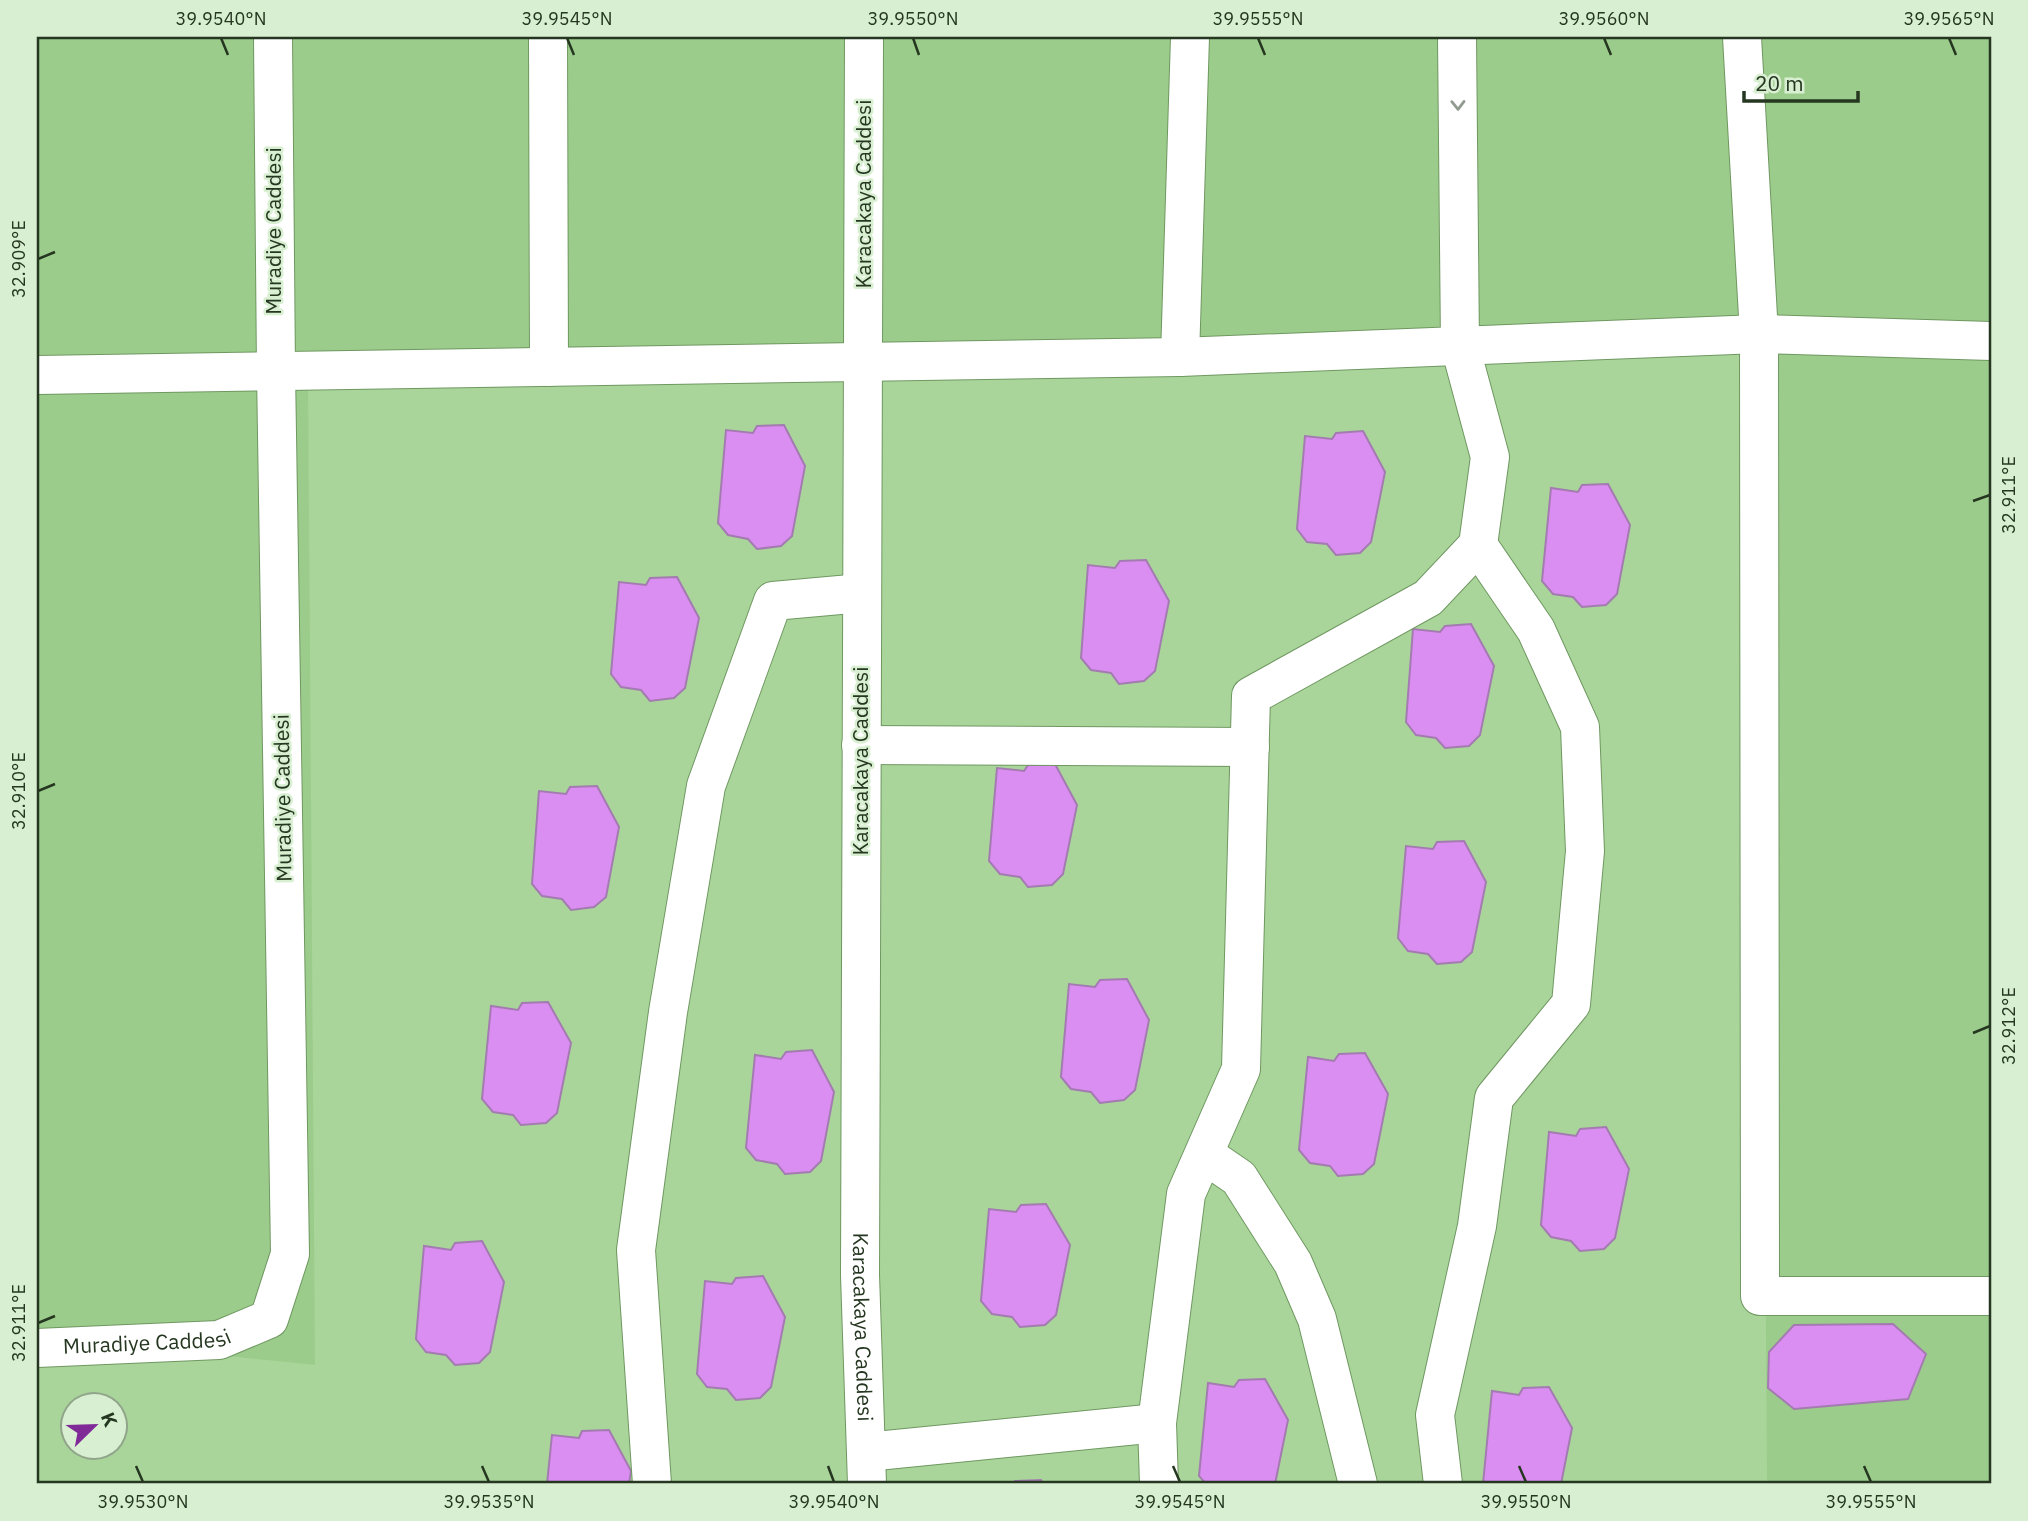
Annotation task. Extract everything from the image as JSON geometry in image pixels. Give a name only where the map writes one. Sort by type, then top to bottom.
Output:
[{"type":"street","name":"Muradiye Caddesi","points":[[37,1348],[219,1340],[269,1319],[290,1254],[273,37]]},
{"type":"street","points":[[548,37],[549,367]]},
{"type":"street","name":"Karacakaya Caddesi","points":[[864,37],[860,1275],[866,1468]]},
{"type":"street","points":[[1180,357],[1190,37]]},
{"type":"street","points":[[1158,1484],[1157,1423],[1186,1194],[1241,1069],[1251,696],[1428,598],[1478,545],[1490,457],[1460,346],[1457,37]]},
{"type":"street","points":[[1742,37],[1759,334],[1760,1296],[1991,1296]]},
{"type":"street","points":[[37,375],[1180,357],[1759,334],[1991,341]]},
{"type":"street","points":[[1443,1484],[1436,1415],[1477,1226],[1494,1098],[1571,1004],[1585,851],[1580,727],[1536,630],[1478,545]]},
{"type":"street","points":[[652,1484],[636,1250],[668,1012],[705,786],[774,601],[862,593]]},
{"type":"street","points":[[862,745],[1250,747]]},
{"type":"street","points":[[1203,1154],[1239,1178],[1293,1263],[1317,1319],[1359,1484]]},
{"type":"street","points":[[866,1468],[1157,1423]]},
{"type":"shaded area","points":[[37,37],[1991,37],[1991,1484],[1767,1484],[1759,335],[308,371],[315,1365],[37,1337]]},
{"type":"building","points":[[784,425],[805,466],[792,536],[781,546],[757,549],[748,539],[728,535],[718,523],[726,430],[753,433],[757,426]]},
{"type":"building","points":[[1363,431],[1385,472],[1371,542],[1360,553],[1336,555],[1327,544],[1307,542],[1297,529],[1305,436],[1332,439],[1336,433]]},
{"type":"building","points":[[1608,484],[1630,525],[1617,594],[1606,605],[1582,607],[1573,597],[1553,594],[1542,581],[1551,488],[1578,492],[1582,485]]},
{"type":"building","points":[[1146,560],[1169,601],[1155,671],[1144,681],[1119,684],[1111,673],[1091,670],[1081,658],[1088,565],[1115,568],[1120,561]]},
{"type":"building","points":[[677,577],[699,618],[685,688],[674,698],[650,701],[641,690],[621,687],[611,674],[619,582],[646,585],[650,578]]},
{"type":"building","points":[[1471,624],[1494,666],[1480,735],[1469,746],[1445,748],[1436,738],[1416,735],[1406,722],[1413,629],[1440,632],[1445,626]]},
{"type":"building","points":[[1055,764],[1077,805],[1063,874],[1052,885],[1028,887],[1020,877],[1000,874],[989,861],[997,768],[1024,771],[1028,765]]},
{"type":"building","points":[[597,786],[619,827],[606,897],[594,907],[571,910],[562,899],[542,896],[532,884],[539,791],[566,794],[570,787]]},
{"type":"building","points":[[1464,841],[1486,882],[1472,952],[1461,962],[1437,964],[1428,954],[1408,951],[1398,938],[1406,846],[1433,849],[1437,842]]},
{"type":"building","points":[[1127,979],[1149,1020],[1135,1090],[1124,1100],[1100,1103],[1091,1092],[1071,1089],[1061,1077],[1069,984],[1095,987],[1100,980]]},
{"type":"building","points":[[548,1002],[571,1043],[557,1113],[546,1123],[521,1125],[513,1115],[493,1112],[482,1099],[491,1006],[518,1010],[522,1003]]},
{"type":"building","points":[[812,1050],[834,1092],[821,1161],[810,1172],[785,1174],[777,1164],[756,1160],[746,1148],[755,1055],[781,1059],[786,1052]]},
{"type":"building","points":[[1365,1053],[1388,1094],[1374,1164],[1363,1174],[1338,1176],[1330,1166],[1310,1163],[1299,1150],[1308,1057],[1334,1061],[1339,1054]]},
{"type":"building","points":[[1606,1127],[1629,1169],[1615,1238],[1604,1249],[1580,1251],[1571,1241],[1551,1237],[1541,1225],[1549,1132],[1576,1136],[1580,1129]]},
{"type":"building","points":[[1046,1204],[1070,1245],[1056,1315],[1045,1325],[1020,1327],[1012,1317],[992,1314],[981,1301],[989,1209],[1016,1212],[1021,1205]]},
{"type":"building","points":[[482,1241],[504,1282],[490,1352],[479,1363],[455,1365],[446,1355],[426,1352],[416,1339],[424,1246],[451,1250],[455,1243]]},
{"type":"building","points":[[763,1276],[785,1317],[771,1387],[760,1398],[736,1400],[727,1389],[707,1387],[697,1374],[705,1281],[732,1284],[736,1278]]},
{"type":"building","points":[[1893,1324],[1926,1354],[1908,1399],[1794,1409],[1768,1388],[1769,1352],[1794,1325]]},
{"type":"building","points":[[1265,1379],[1288,1420],[1275,1484],[1206,1484],[1199,1476],[1208,1383],[1234,1387],[1239,1380]]},
{"type":"building","points":[[1549,1387],[1572,1428],[1561,1484],[1483,1484],[1492,1391],[1519,1395],[1523,1388]]},
{"type":"building","points":[[609,1430],[631,1471],[629,1484],[547,1484],[552,1435],[579,1438],[582,1431]]},
{"type":"building","points":[[1041,1480],[1044,1484],[1013,1484],[1015,1481]]}]
